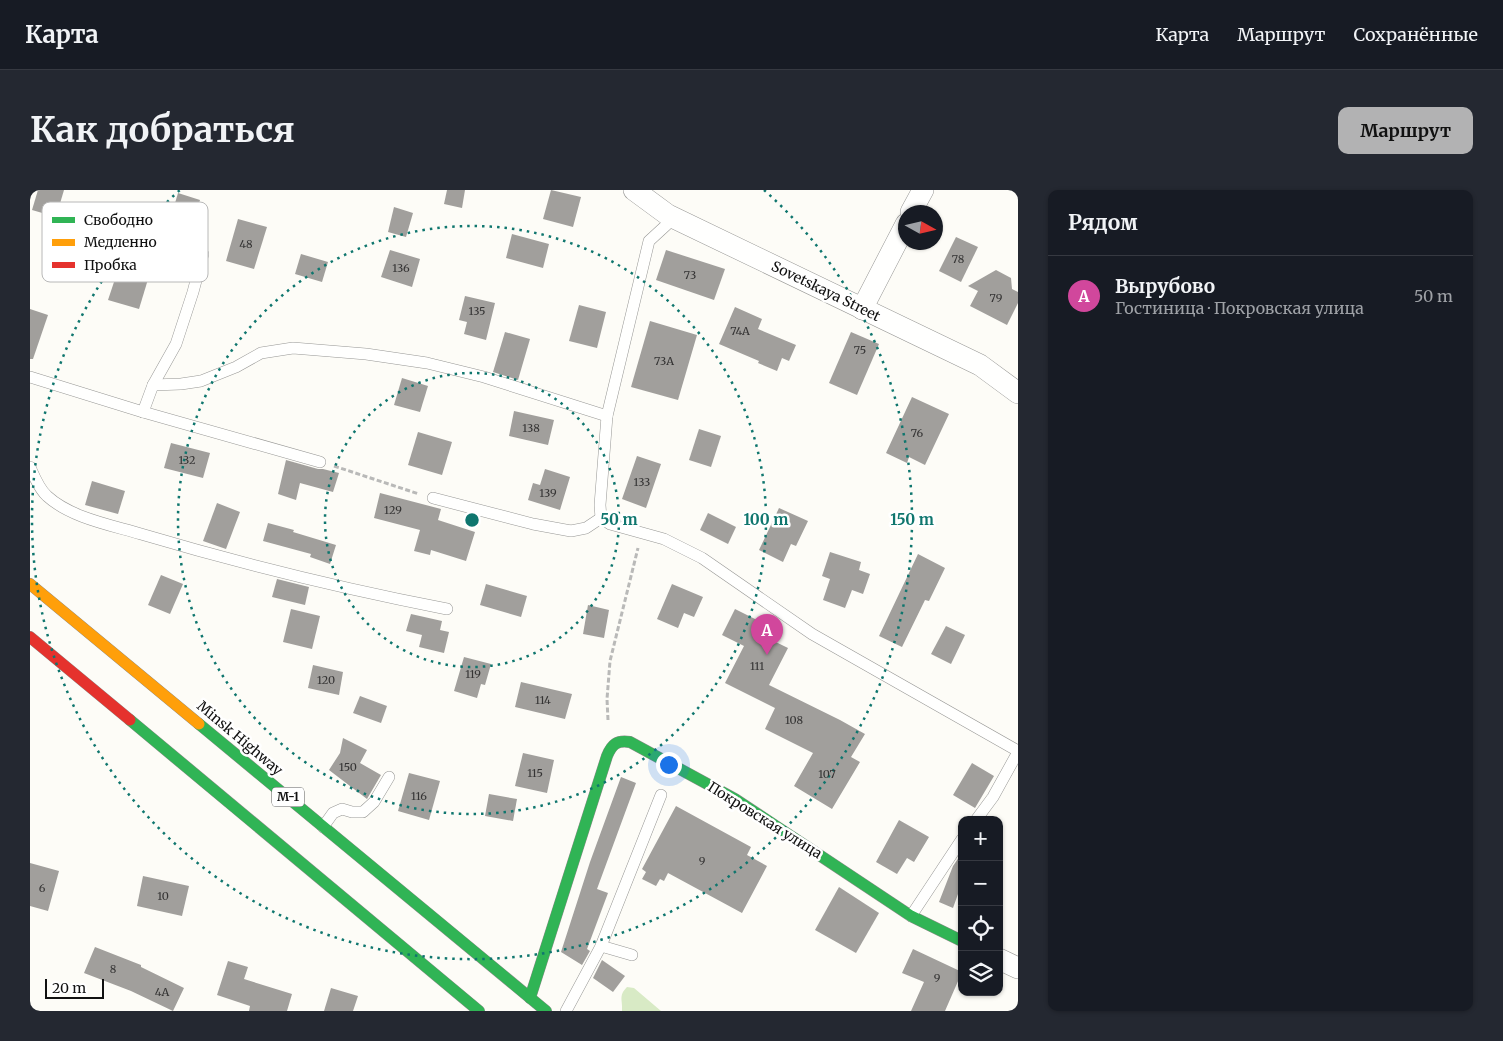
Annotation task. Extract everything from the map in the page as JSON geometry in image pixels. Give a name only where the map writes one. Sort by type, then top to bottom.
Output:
[{"type":"main road","name":"Minsk Highway","points":[[30,584],[546,1011]]},
{"type":"main road","points":[[30,637],[479,1011]]},
{"type":"main road","name":"Покровская улица","points":[[615,742],[622,740],[630,742],[735,799],[911,916],[958,939]]},
{"type":"main road","points":[[530,998],[607,756],[615,742]]},
{"type":"street","name":"Sovetskaya Street","points":[[634,190],[674,218],[980,365],[1018,393]]},
{"type":"street","points":[[915,205],[923,190]]},
{"type":"street","points":[[862,309],[898,239]]},
{"type":"street","points":[[1003,961],[1018,968]]},
{"type":"lane","points":[[601,518],[600,504],[607,416],[649,241],[674,218]]},
{"type":"lane","points":[[143,412],[153,385],[176,344],[196,282]]},
{"type":"lane","points":[[153,385],[201,381],[236,367],[260,353],[293,348],[366,354],[427,363],[484,377],[607,416]]},
{"type":"lane","points":[[30,377],[143,412],[320,462]]},
{"type":"lane","points":[[30,467],[46,496],[78,515],[205,553],[378,595],[447,608]]},
{"type":"lane","points":[[433,498],[533,524],[571,531],[586,528],[601,518]]},
{"type":"lane","points":[[601,518],[610,524],[664,539],[702,558],[812,634],[1018,752],[993,798],[979,816]]},
{"type":"lane","points":[[323,827],[333,813],[342,809],[352,812],[363,812],[374,802],[388,777]]},
{"type":"lane","points":[[566,1011],[601,946],[661,795]]},
{"type":"lane","points":[[911,916],[958,844]]},
{"type":"lane","points":[[601,946],[632,955]]},
{"type":"path","points":[[320,462],[433,498]]},
{"type":"path","points":[[615,742],[608,726],[607,699],[610,660],[641,533]]},
{"type":"green space","points":[[627,987],[634,988],[661,1011],[622,1011],[622,996]]},
{"type":"building","points":[[38,190],[64,190],[60,202],[42,202],[42,213],[32,210]]},
{"type":"building","points":[[447,190],[465,190],[462,208],[444,204]]},
{"type":"building","points":[[551,190],[581,197],[573,227],[543,219]]},
{"type":"building","points":[[178,193],[200,200],[199,202],[175,202]]},
{"type":"building","points":[[394,207],[413,213],[406,237],[388,232]]},
{"type":"building","points":[[238,219],[267,227],[254,269],[226,261]]},
{"type":"building","points":[[512,234],[549,244],[543,268],[506,258]]},
{"type":"building","points":[[956,237],[978,247],[961,282],[939,271]]},
{"type":"building","points":[[390,250],[420,259],[412,287],[381,277]]},
{"type":"building","points":[[666,250],[725,269],[714,300],[656,280]]},
{"type":"building","points":[[301,254],[328,262],[322,282],[295,274]]},
{"type":"building","points":[[996,270],[1011,278],[1012,289],[1018,292],[1018,303],[1007,325],[970,306],[978,291],[968,286]]},
{"type":"building","points":[[114,282],[147,282],[139,309],[108,300]]},
{"type":"building","points":[[465,296],[495,303],[486,340],[464,334],[467,322],[459,320]]},
{"type":"building","points":[[579,305],[606,312],[597,348],[569,341]]},
{"type":"building","points":[[735,307],[762,319],[758,329],[796,345],[789,361],[782,358],[777,371],[719,344]]},
{"type":"building","points":[[30,309],[48,315],[33,359],[30,359]]},
{"type":"building","points":[[650,321],[697,335],[678,400],[631,387]]},
{"type":"building","points":[[505,332],[530,339],[518,380],[493,372]]},
{"type":"building","points":[[851,332],[879,344],[857,395],[829,383]]},
{"type":"building","points":[[402,378],[428,386],[420,412],[394,405]]},
{"type":"building","points":[[912,397],[949,414],[925,465],[909,457],[907,463],[886,453]]},
{"type":"building","points":[[514,411],[554,420],[548,445],[509,436]]},
{"type":"building","points":[[699,429],[721,436],[711,467],[689,460]]},
{"type":"building","points":[[418,432],[452,442],[442,475],[408,465]]},
{"type":"building","points":[[171,443],[210,453],[203,478],[164,468]]},
{"type":"building","points":[[637,456],[661,464],[646,508],[622,499]]},
{"type":"building","points":[[286,460],[339,473],[333,492],[300,483],[296,500],[278,494]]},
{"type":"building","points":[[545,469],[570,477],[560,510],[528,500],[533,483],[540,485]]},
{"type":"building","points":[[92,481],[125,491],[118,514],[85,505]]},
{"type":"building","points":[[380,493],[441,509],[438,520],[475,532],[466,561],[431,550],[430,555],[414,551],[420,530],[374,518]]},
{"type":"building","points":[[217,503],[240,512],[226,549],[203,541]]},
{"type":"building","points":[[779,508],[808,521],[796,546],[791,544],[783,562],[759,550]]},
{"type":"building","points":[[708,513],[736,527],[728,544],[700,530]]},
{"type":"building","points":[[268,523],[336,545],[330,564],[310,557],[311,554],[263,541]]},
{"type":"building","points":[[830,552],[861,562],[859,570],[870,574],[863,594],[852,590],[845,608],[823,600],[830,579],[822,576]]},
{"type":"building","points":[[918,554],[945,568],[929,601],[925,600],[902,647],[879,636]]},
{"type":"building","points":[[161,575],[183,584],[170,614],[148,605]]},
{"type":"building","points":[[277,579],[309,587],[305,605],[272,597]]},
{"type":"building","points":[[486,584],[527,596],[521,617],[480,605]]},
{"type":"building","points":[[672,584],[703,597],[694,617],[684,613],[678,628],[657,619]]},
{"type":"building","points":[[588,605],[609,610],[604,638],[583,634]]},
{"type":"building","points":[[291,609],[320,616],[312,649],[283,642]]},
{"type":"building","points":[[735,609],[757,620],[751,630],[788,648],[769,685],[865,734],[851,757],[860,762],[832,809],[794,786],[813,753],[765,729],[775,708],[725,683],[744,646],[722,635]]},
{"type":"building","points":[[411,614],[442,621],[440,630],[449,632],[444,653],[419,647],[422,635],[406,631]]},
{"type":"building","points":[[946,626],[965,635],[951,664],[931,654]]},
{"type":"building","points":[[464,657],[491,664],[485,685],[481,684],[477,698],[454,691]]},
{"type":"building","points":[[313,665],[343,672],[339,695],[308,688]]},
{"type":"building","points":[[521,682],[572,694],[565,719],[515,707]]},
{"type":"building","points":[[360,696],[387,706],[381,723],[353,713]]},
{"type":"building","points":[[343,738],[367,750],[360,763],[381,775],[367,799],[329,770],[340,753]]},
{"type":"building","points":[[523,753],[554,760],[547,793],[515,786]]},
{"type":"building","points":[[972,763],[994,776],[975,808],[953,795]]},
{"type":"building","points":[[409,773],[440,781],[429,820],[398,811]]},
{"type":"building","points":[[621,777],[636,783],[597,889],[608,893],[587,949],[590,951],[582,965],[561,952],[590,862]]},
{"type":"building","points":[[489,794],[517,799],[513,821],[485,816]]},
{"type":"building","points":[[676,806],[751,847],[747,855],[767,866],[742,913],[668,873],[664,881],[660,879],[656,886],[642,879],[646,872],[642,869]]},
{"type":"building","points":[[899,820],[929,837],[914,862],[907,858],[897,874],[876,862]]},
{"type":"building","points":[[958,859],[958,894],[953,908],[939,902],[953,866]]},
{"type":"building","points":[[30,863],[59,871],[48,911],[30,906]]},
{"type":"building","points":[[143,876],[189,886],[182,916],[137,906]]},
{"type":"building","points":[[839,887],[879,913],[856,953],[815,930]]},
{"type":"building","points":[[95,947],[141,965],[141,967],[184,988],[173,1011],[131,991],[84,973]]},
{"type":"building","points":[[913,949],[958,970],[958,981],[945,1011],[911,1011],[924,982],[902,973]]},
{"type":"building","points":[[602,960],[625,976],[613,992],[593,978]]},
{"type":"building","points":[[228,961],[248,967],[244,979],[292,994],[287,1011],[249,1011],[250,1006],[217,995]]},
{"type":"building","points":[[331,988],[358,996],[353,1011],[324,1011]]},
{"type":"traffic: fast","points":[[130,720],[479,1011]]},
{"type":"traffic: fast","points":[[199,724],[546,1011]]},
{"type":"traffic: fast","points":[[530,998],[607,756],[611,748],[618,742],[630,742],[735,799],[911,916],[958,939]]},
{"type":"traffic: slow","points":[[30,584],[199,724]]},
{"type":"traffic: jam","points":[[30,637],[130,720]]},
{"type":"place","name":"Вырубово","points":[[767,655]]}]
